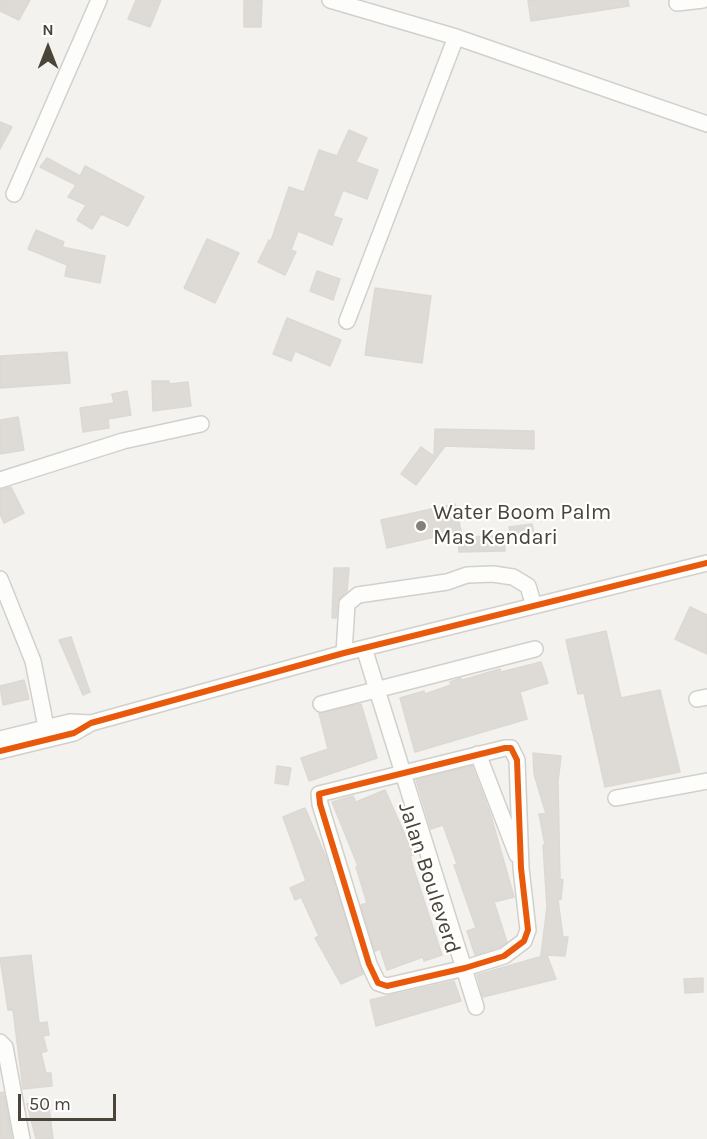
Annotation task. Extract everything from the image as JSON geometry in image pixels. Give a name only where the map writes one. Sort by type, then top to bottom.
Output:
[{"type":"street","points":[[14,194],[99,0]]},
{"type":"street","points":[[677,3],[704,0]]},
{"type":"street","points":[[337,1],[456,37],[707,124]]},
{"type":"street","points":[[347,321],[456,37]]},
{"type":"street","points":[[0,480],[123,441],[201,424]]},
{"type":"street","points":[[0,751],[74,733],[91,723],[355,650],[707,563]]},
{"type":"street","name":"Jalan Bouleverd","points":[[476,1007],[461,969],[374,690],[355,650],[347,604],[358,595],[447,582],[467,575],[494,574],[513,577],[528,586],[534,606]]},
{"type":"street","points":[[0,579],[33,661],[46,727]]},
{"type":"street","points":[[321,704],[535,649]]},
{"type":"street","points":[[0,739],[70,722],[91,723]]},
{"type":"street","points":[[505,748],[511,748],[516,754],[521,868],[528,930],[524,941],[504,956],[461,969],[387,986],[378,983],[369,964],[318,798],[323,792],[399,773],[505,748]]},
{"type":"street","points":[[478,754],[521,868]]},
{"type":"street","points":[[616,798],[707,781]]},
{"type":"street","points":[[0,1042],[5,1047],[8,1103],[22,1139]]},
{"type":"building","points":[[0,0],[30,0],[19,20],[0,11]]},
{"type":"building","points":[[136,0],[161,0],[150,27],[128,19]]},
{"type":"building","points":[[244,0],[262,0],[261,27],[244,27]]},
{"type":"building","points":[[528,0],[628,0],[629,6],[531,21]]},
{"type":"building","points":[[0,122],[12,127],[0,149]]},
{"type":"building","points":[[349,130],[367,138],[356,162],[378,170],[367,199],[343,190],[333,216],[342,219],[332,245],[298,231],[291,250],[296,252],[285,275],[258,262],[269,240],[271,241],[289,187],[304,192],[319,150],[337,156]]},
{"type":"building","points":[[47,158],[80,176],[85,166],[144,197],[128,226],[101,214],[92,229],[77,220],[86,205],[68,197],[76,185],[40,167]]},
{"type":"building","points":[[36,230],[64,242],[62,247],[105,256],[100,283],[65,276],[67,265],[28,249]]},
{"type":"building","points":[[207,239],[239,253],[215,303],[184,288]]},
{"type":"building","points":[[317,271],[340,279],[333,300],[310,291]]},
{"type":"building","points":[[375,288],[431,296],[422,363],[365,355]]},
{"type":"building","points":[[287,318],[341,340],[330,366],[295,351],[291,361],[273,354]]},
{"type":"building","points":[[67,352],[70,383],[0,388],[0,356]]},
{"type":"building","points":[[152,381],[169,381],[169,384],[188,382],[191,406],[153,411]]},
{"type":"building","points":[[127,391],[131,415],[108,419],[109,428],[83,432],[80,408],[114,403],[112,394]]},
{"type":"building","points":[[18,417],[24,450],[0,454],[0,420]]},
{"type":"building","points":[[435,429],[534,431],[534,449],[445,446],[416,485],[401,474],[421,447],[434,456]]},
{"type":"building","points":[[11,487],[24,513],[4,523],[0,514],[0,490]]},
{"type":"building","name":"Water Boom Palm Mas Kendari","points":[[455,504],[461,531],[387,548],[381,520]]},
{"type":"building","points":[[532,524],[534,534],[511,537],[509,527]]},
{"type":"building","points":[[504,536],[505,551],[459,552],[458,537]]},
{"type":"building","points":[[334,568],[349,568],[347,591],[338,600],[336,618],[332,618]]},
{"type":"building","points":[[690,607],[707,615],[707,654],[675,639]]},
{"type":"building","points":[[606,631],[621,698],[660,690],[680,772],[605,787],[584,693],[578,694],[566,640]]},
{"type":"building","points":[[71,637],[90,692],[83,695],[59,640]]},
{"type":"building","points":[[541,662],[548,683],[520,692],[527,719],[415,752],[400,698],[424,691],[425,694],[451,685],[450,682],[461,678],[462,680],[500,669],[501,672]]},
{"type":"building","points":[[24,680],[29,699],[3,705],[0,686]]},
{"type":"building","points":[[361,704],[377,758],[309,781],[301,758],[328,749],[319,713]]},
{"type":"building","points":[[533,753],[561,756],[558,782],[560,879],[563,880],[561,899],[558,900],[563,937],[568,937],[565,956],[547,955],[556,979],[483,997],[477,975],[546,955],[541,955],[547,907],[543,845],[545,845],[539,814],[546,814],[534,774]]},
{"type":"building","points":[[277,766],[291,768],[288,785],[275,783]]},
{"type":"building","points":[[472,766],[491,816],[514,897],[494,902],[507,942],[500,947],[475,955],[467,931],[476,928],[454,865],[457,864],[443,825],[431,829],[416,780]]},
{"type":"building","points":[[385,790],[414,855],[410,856],[442,955],[424,961],[423,957],[387,970],[380,949],[375,951],[361,905],[367,903],[356,867],[358,866],[332,802],[353,796],[356,802]]},
{"type":"building","points":[[305,808],[327,860],[363,974],[341,984],[315,938],[319,936],[301,897],[295,900],[290,888],[306,881],[283,817]]},
{"type":"building","points":[[31,955],[39,1023],[47,1022],[49,1035],[43,1036],[47,1051],[41,1053],[46,1073],[51,1073],[52,1086],[23,1089],[13,1010],[8,1010],[0,958]]},
{"type":"building","points":[[703,978],[703,992],[685,993],[684,979]]},
{"type":"building","points":[[454,981],[461,1001],[376,1026],[370,1000]]},
{"type":"building","points":[[3,1092],[12,1139],[0,1139],[0,1093]]},
{"type":"building","points":[[48,1098],[53,1139],[36,1139],[27,1104]]},
{"type":"cycle path","points":[[0,751],[74,733],[91,723],[344,653],[707,563]]},
{"type":"cycle path","points":[[505,748],[511,748],[517,760],[521,868],[528,930],[524,941],[504,956],[465,968],[387,986],[378,983],[369,964],[320,804],[319,794],[505,748]]},
{"type":"place","name":"Water Boom Palm Mas Kendari","points":[[421,526]]}]
